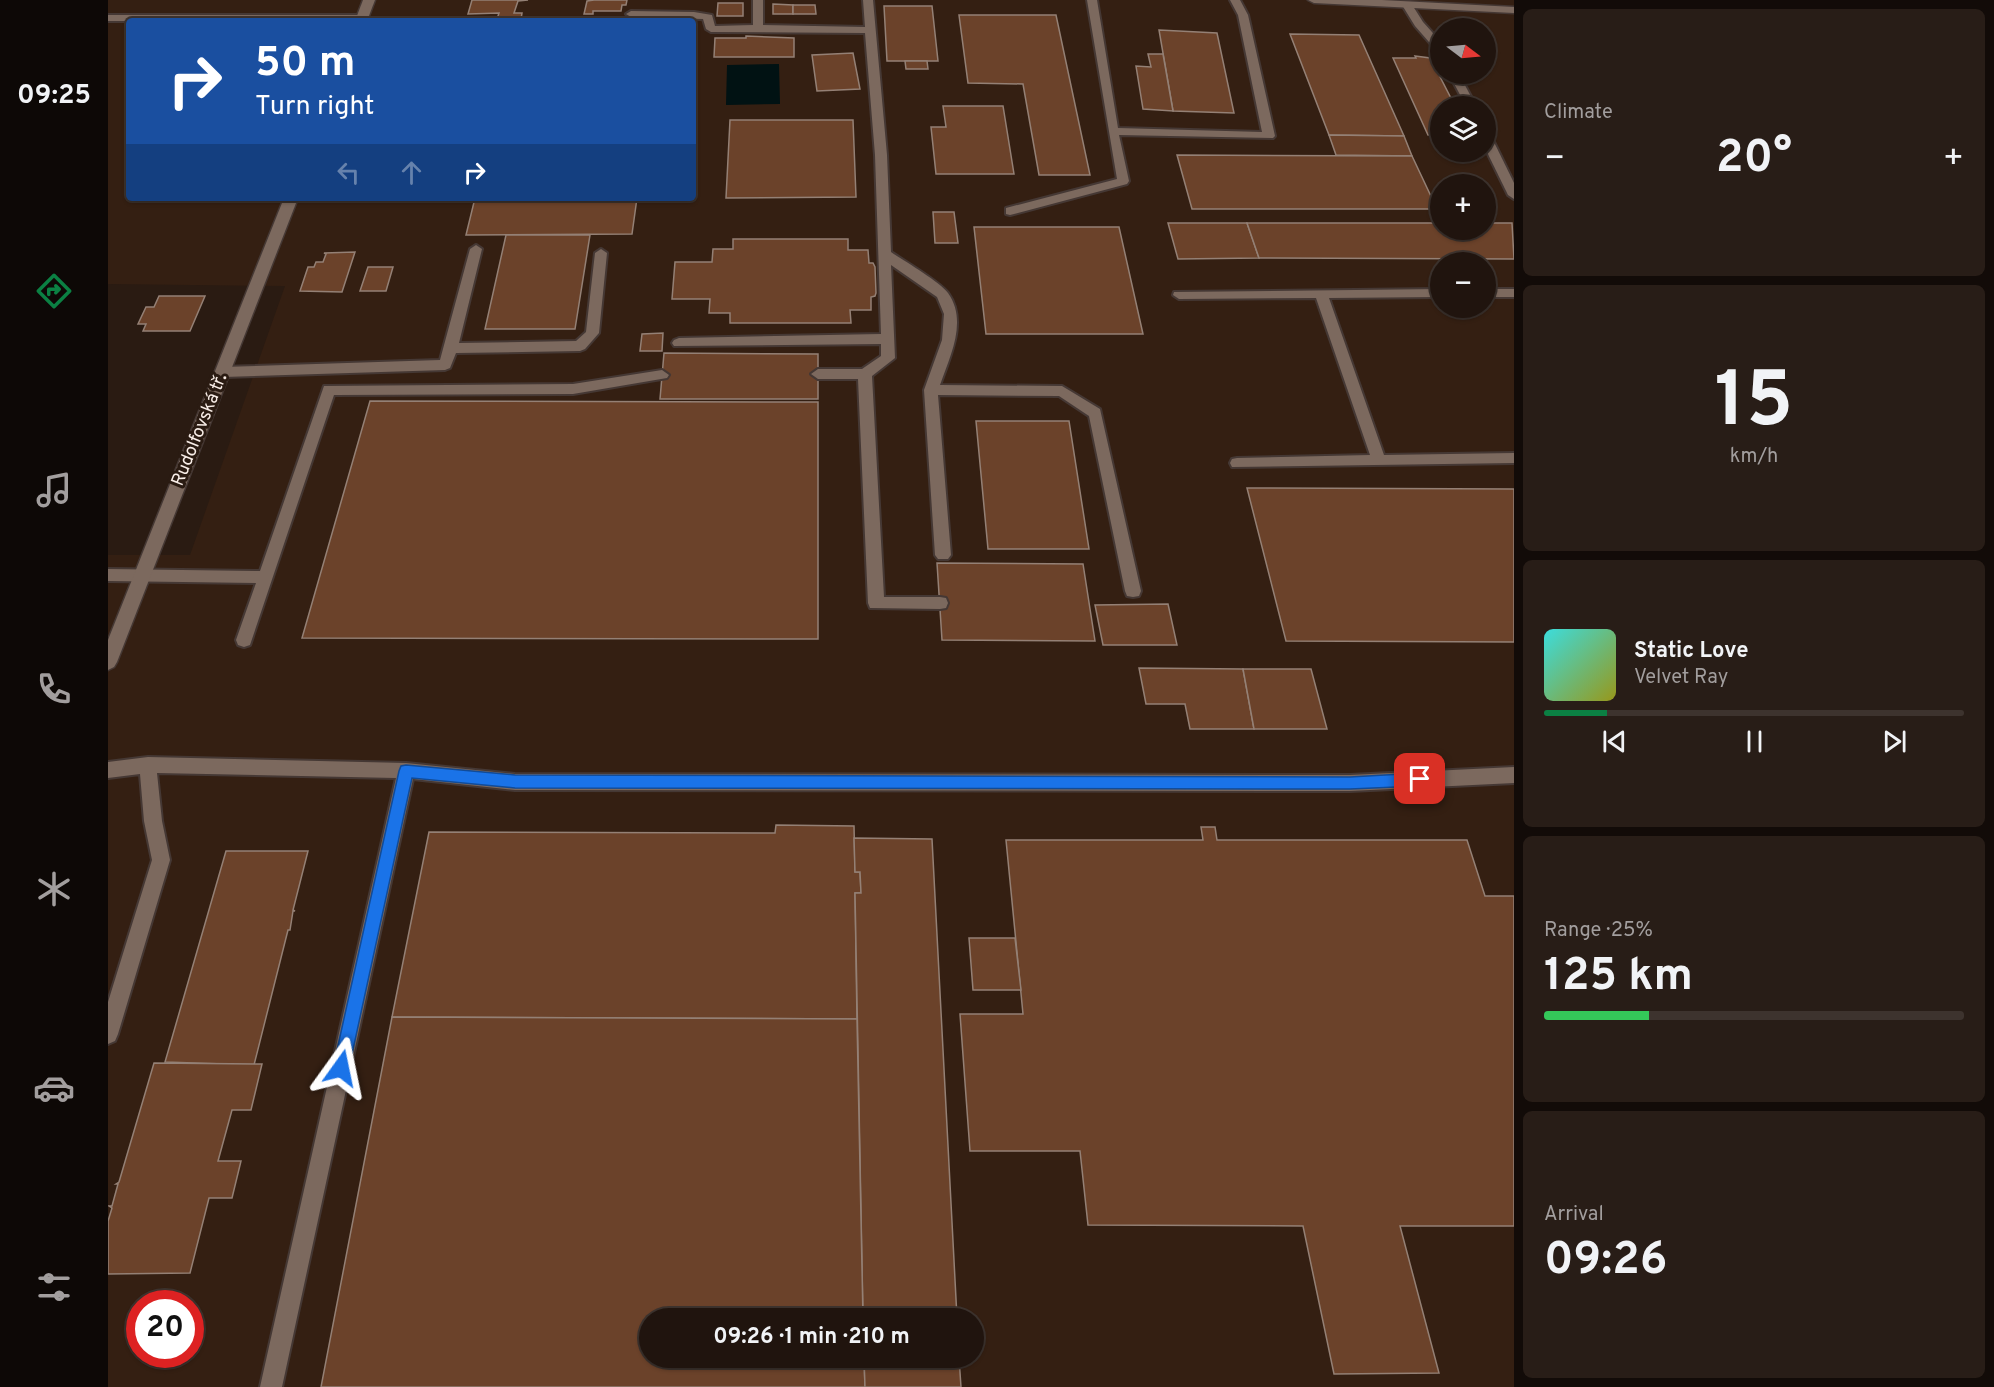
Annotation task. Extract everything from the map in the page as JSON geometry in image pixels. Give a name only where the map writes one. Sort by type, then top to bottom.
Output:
[{"type":"main road","points":[[361,18],[369,0]]},
{"type":"main road","points":[[1314,0],[1407,5],[1446,3],[1514,10]]},
{"type":"main road","name":"Rudolfovská tř.","points":[[108,662],[290,201]]},
{"type":"lane","points":[[652,14],[655,0]]},
{"type":"lane","points":[[758,0],[758,28]]},
{"type":"lane","points":[[818,374],[865,374],[888,358],[881,155],[868,0]]},
{"type":"lane","points":[[1010,211],[1123,181],[1092,0]]},
{"type":"lane","points":[[1113,131],[1269,136],[1243,15],[1235,0]]},
{"type":"lane","points":[[1407,5],[1430,37]]},
{"type":"lane","points":[[631,14],[708,17],[711,29],[870,30]]},
{"type":"lane","points":[[108,18],[126,18]]},
{"type":"lane","points":[[1496,158],[1514,195]]},
{"type":"lane","points":[[223,372],[445,365],[476,249]]},
{"type":"lane","points":[[451,348],[580,346],[592,333],[601,254]]},
{"type":"lane","points":[[885,254],[942,294],[951,314],[949,340],[931,390],[943,555]]},
{"type":"lane","points":[[1179,295],[1430,293]]},
{"type":"lane","points":[[1496,293],[1514,293]]},
{"type":"lane","points":[[1321,294],[1379,460]]},
{"type":"lane","points":[[679,343],[888,339]]},
{"type":"lane","points":[[865,374],[876,603],[940,603]]},
{"type":"lane","points":[[244,640],[328,390],[573,388],[662,375]]},
{"type":"lane","points":[[931,390],[1062,391],[1095,413],[1133,591]]},
{"type":"lane","points":[[1237,463],[1514,458]]},
{"type":"lane","points":[[108,575],[266,577]]},
{"type":"lane","points":[[108,770],[148,765],[406,771],[527,782],[1350,783],[1514,775]]},
{"type":"lane","points":[[108,1034],[161,860],[153,821],[148,765]]},
{"type":"lane","points":[[271,1387],[406,771]]},
{"type":"shaded area","points":[[108,0],[1514,0],[1514,1387],[108,1387],[108,555],[190,555],[285,286],[108,284]]},
{"type":"shaded area","points":[[779,64],[780,104],[726,105],[727,65]]},
{"type":"building","points":[[472,0],[528,0],[518,1],[514,13],[522,13],[521,18],[497,18],[499,13],[468,14]]},
{"type":"building","points":[[627,0],[626,5],[622,5],[621,11],[593,11],[593,14],[584,14],[587,1]]},
{"type":"building","points":[[718,3],[743,3],[743,16],[717,16]]},
{"type":"building","points":[[773,4],[793,5],[793,14],[773,14]]},
{"type":"building","points":[[793,5],[815,5],[816,14],[793,14]]},
{"type":"building","points":[[884,6],[932,6],[938,61],[887,61]]},
{"type":"building","points":[[959,15],[1056,15],[1090,175],[1039,175],[1023,84],[968,83]]},
{"type":"building","points":[[1159,30],[1217,33],[1234,113],[1173,111]]},
{"type":"building","points":[[1290,34],[1359,35],[1404,136],[1329,135]]},
{"type":"building","points":[[746,36],[794,38],[794,57],[714,57],[715,38],[746,38]]},
{"type":"building","points":[[853,53],[860,89],[817,91],[812,55]]},
{"type":"building","points":[[1148,54],[1163,54],[1173,111],[1143,109],[1136,66],[1151,67]]},
{"type":"building","points":[[1415,56],[1430,58],[1430,84],[1444,84],[1450,96],[1430,96],[1430,135],[1428,135],[1393,58],[1416,58]]},
{"type":"building","points":[[905,61],[927,61],[928,69],[906,69]]},
{"type":"building","points":[[943,106],[1003,106],[1014,174],[936,174],[931,127],[946,127]]},
{"type":"building","points":[[730,120],[853,120],[856,197],[726,198]]},
{"type":"building","points":[[1329,135],[1404,136],[1412,156],[1336,155]]},
{"type":"building","points":[[1177,155],[1412,156],[1430,194],[1430,209],[1192,209]]},
{"type":"building","points":[[474,201],[637,201],[632,234],[466,235]]},
{"type":"building","points":[[933,212],[954,212],[958,243],[935,243]]},
{"type":"building","points":[[1168,223],[1247,223],[1259,258],[1178,259]]},
{"type":"building","points":[[1247,223],[1430,223],[1430,240],[1496,240],[1496,223],[1512,223],[1514,259],[1496,259],[1496,252],[1430,252],[1430,259],[1259,258]]},
{"type":"building","points":[[974,227],[1119,227],[1143,334],[986,334]]},
{"type":"building","points":[[506,235],[590,235],[575,329],[485,329]]},
{"type":"building","points":[[733,239],[848,239],[848,250],[868,250],[869,263],[873,263],[875,267],[876,293],[871,297],[871,310],[850,310],[851,323],[730,323],[730,313],[709,313],[710,299],[672,299],[675,262],[712,262],[713,249],[733,249]]},
{"type":"building","points":[[355,252],[342,292],[300,291],[308,267],[314,267],[316,262],[323,262],[326,254],[324,253]]},
{"type":"building","points":[[368,267],[393,267],[386,291],[360,291]]},
{"type":"building","points":[[159,296],[205,296],[190,331],[143,331],[146,324],[138,324],[146,307],[154,307]]},
{"type":"building","points":[[663,333],[662,351],[640,351],[642,334]]},
{"type":"building","points":[[664,353],[818,354],[818,399],[660,399]]},
{"type":"building","points":[[370,401],[818,402],[818,639],[302,638]]},
{"type":"building","points":[[976,421],[1069,421],[1089,549],[988,549]]},
{"type":"building","points":[[1247,488],[1514,489],[1514,642],[1286,641]]},
{"type":"building","points":[[937,563],[1083,564],[1095,641],[942,640]]},
{"type":"building","points":[[1168,604],[1177,645],[1103,645],[1095,605]]},
{"type":"building","points":[[1139,668],[1243,669],[1254,729],[1190,729],[1185,704],[1146,704]]},
{"type":"building","points":[[1243,669],[1311,669],[1327,729],[1254,729]]},
{"type":"building","points":[[776,825],[854,826],[855,872],[860,872],[861,893],[855,893],[857,1019],[392,1017],[429,832],[775,833]]},
{"type":"building","points":[[1201,827],[1215,827],[1217,840],[1467,840],[1485,896],[1514,896],[1514,1226],[1400,1226],[1439,1373],[1334,1374],[1303,1226],[1088,1225],[1080,1151],[970,1151],[960,1014],[1023,1014],[1006,840],[1203,840]]},
{"type":"building","points":[[854,838],[932,839],[956,1308],[863,1308],[855,893],[861,893],[860,872],[855,872]]},
{"type":"building","points":[[226,851],[308,851],[293,910],[295,911],[293,911],[254,1065],[165,1062]]},
{"type":"building","points":[[969,938],[1015,938],[1021,990],[973,990]]},
{"type":"building","points":[[392,1017],[857,1019],[863,1308],[639,1308],[639,1368],[864,1368],[865,1387],[321,1387]]},
{"type":"building","points":[[154,1063],[262,1064],[251,1110],[232,1110],[218,1161],[241,1161],[232,1198],[209,1198],[190,1273],[108,1274],[108,1221],[112,1208],[109,1206],[112,1206],[118,1184],[116,1184],[119,1182]]},
{"type":"building","points":[[864,1368],[960,1368],[961,1387],[865,1387]]},
{"type":"route","points":[[341,1068],[406,771],[515,782],[1350,783],[1420,779]]}]
